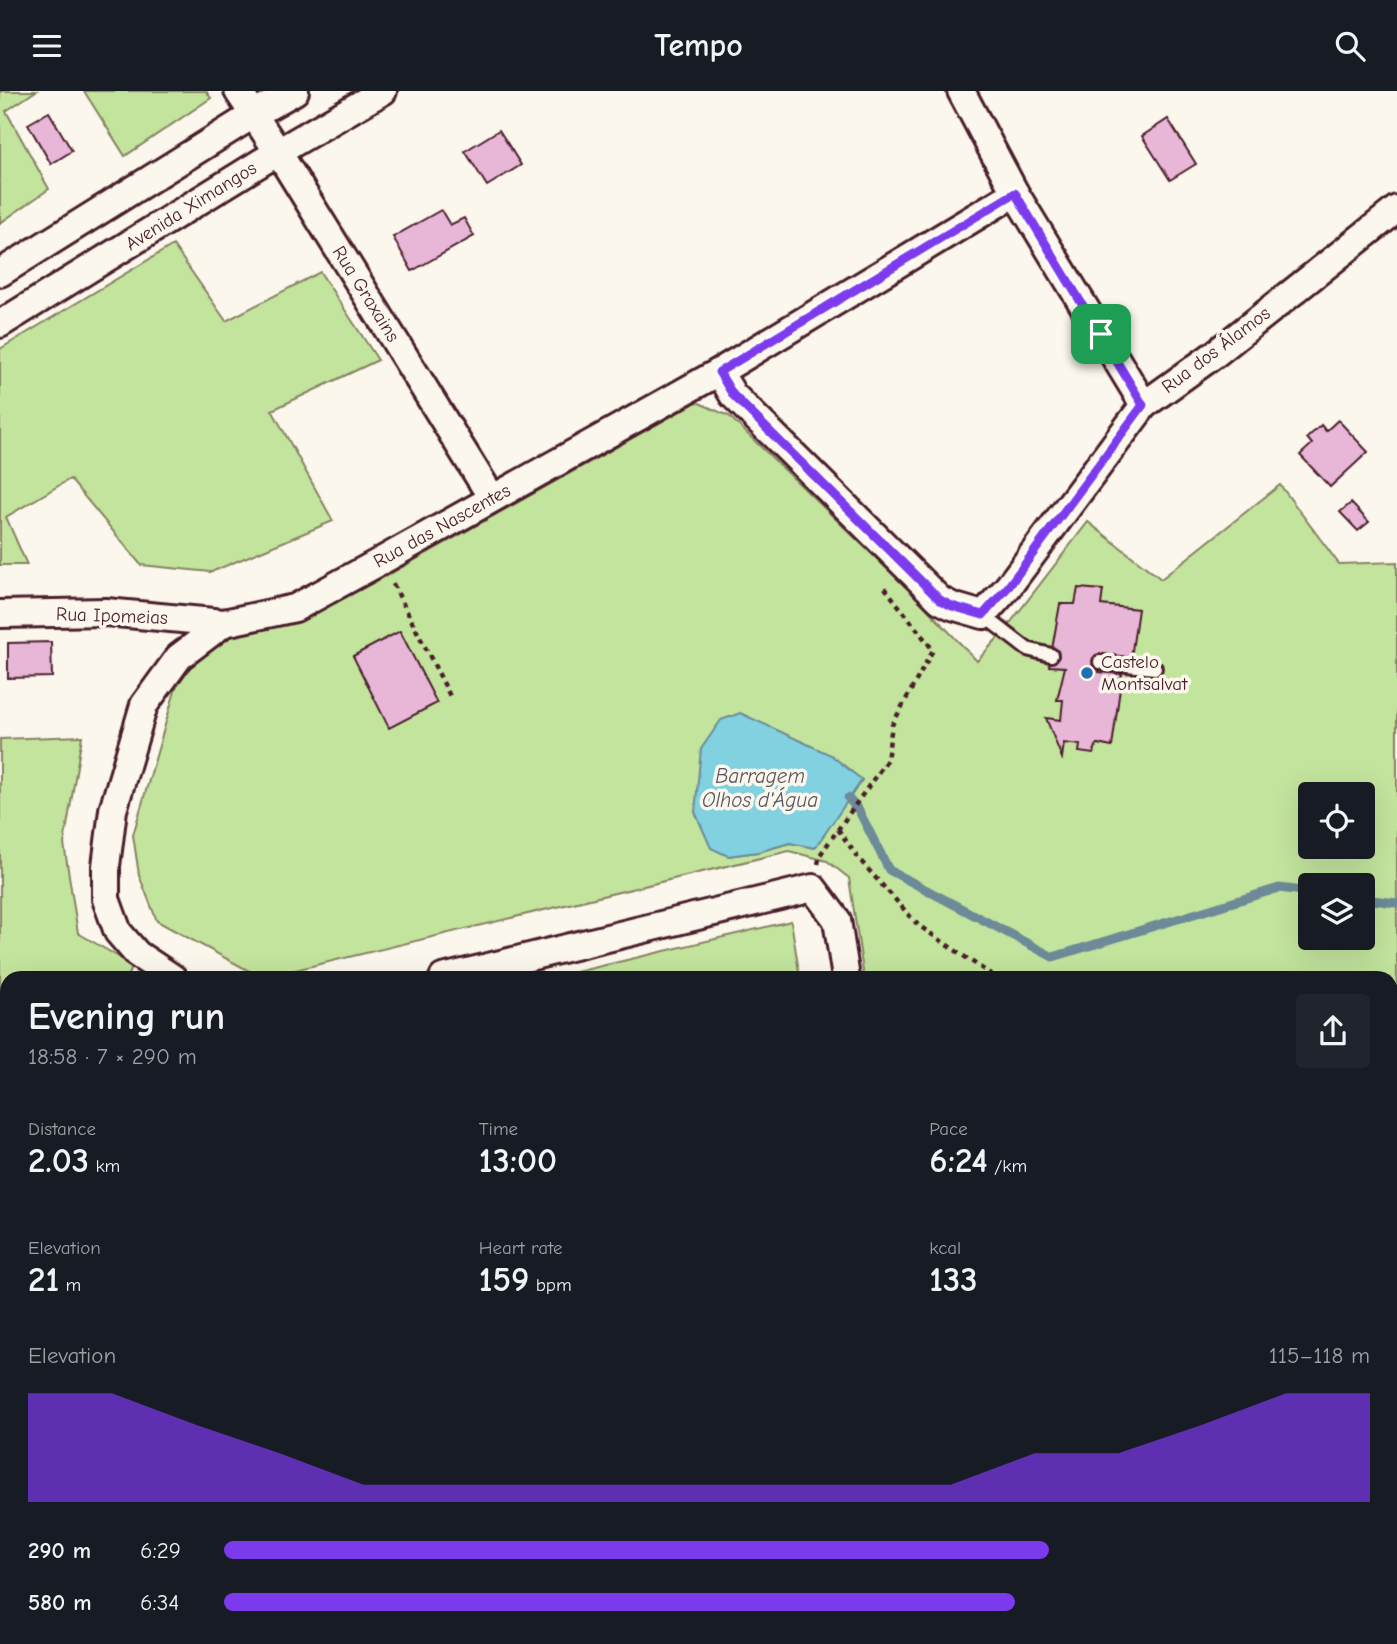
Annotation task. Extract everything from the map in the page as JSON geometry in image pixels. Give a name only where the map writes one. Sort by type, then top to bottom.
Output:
[{"type":"street","name":"Rua Graxains","points":[[237,91],[278,152],[492,498]]},
{"type":"street","points":[[0,274],[295,91]]},
{"type":"street","name":"Avenida Ximangos","points":[[0,324],[278,152],[383,91]]},
{"type":"street","points":[[961,91],[1015,193],[1143,405]]},
{"type":"street","name":"Rua das Nascentes","points":[[162,971],[137,954],[118,932],[106,899],[106,866],[113,810],[144,705],[178,657],[224,623],[295,608],[381,561],[719,372],[1015,193]]},
{"type":"street","name":"Rua dos Álamos","points":[[983,615],[1008,587],[1143,405],[1215,353],[1397,209]]},
{"type":"street","points":[[719,372],[733,395],[940,600],[983,615]]},
{"type":"street","name":"Rua Ipomeias","points":[[0,614],[106,612],[224,623]]},
{"type":"street","points":[[472,971],[813,888],[836,920],[845,971]]},
{"type":"lane","points":[[983,615],[1027,649],[1051,655]]},
{"type":"lane","points":[[1100,662],[1155,669]]},
{"type":"path","points":[[813,888],[820,855],[887,760],[892,725],[933,650],[876,577],[886,548]]},
{"type":"path","points":[[381,561],[450,696]]},
{"type":"path","points":[[838,829],[858,858],[918,925],[986,971]]},
{"type":"green space","points":[[0,91],[36,91],[6,111],[49,189],[0,223]]},
{"type":"green space","points":[[84,91],[206,91],[211,98],[125,156]]},
{"type":"green space","points":[[173,245],[226,321],[320,272],[378,360],[272,410],[333,521],[211,572],[141,565],[70,479],[6,517],[27,565],[0,565],[0,349]]},
{"type":"green space","points":[[697,402],[729,416],[910,591],[977,661],[1004,631],[1088,522],[1161,579],[1280,485],[1339,564],[1397,562],[1397,971],[863,971],[849,878],[827,861],[789,851],[291,971],[249,971],[157,921],[139,875],[133,835],[179,677],[228,635],[299,622]],"holes":[[[862,780],[814,848],[790,843],[758,852],[728,856]]]},
{"type":"green space","points":[[82,736],[64,844],[78,933],[134,966],[130,971],[0,971],[0,739]]},
{"type":"green space","points":[[791,921],[799,971],[580,971]]},
{"type":"water","name":"Barragem Olhos d'Água","points":[[740,713],[831,755],[862,780],[815,848],[790,843],[758,852],[728,856],[711,848],[695,812],[701,749],[721,720]]},
{"type":"building","points":[[49,112],[72,151],[51,164],[28,124]]},
{"type":"building","points":[[1168,119],[1196,164],[1170,180],[1142,136]]},
{"type":"building","points":[[499,130],[521,165],[487,186],[465,151]]},
{"type":"building","points":[[441,210],[450,225],[464,218],[474,236],[412,271],[393,237]]},
{"type":"building","points":[[1338,420],[1368,452],[1330,487],[1300,455],[1312,444],[1307,438],[1321,425],[1326,431]]},
{"type":"building","points":[[1351,503],[1369,522],[1358,531],[1340,512]]},
{"type":"building","name":"Castelo Montsalvat","points":[[1078,588],[1103,590],[1101,605],[1138,609],[1131,658],[1101,654],[1099,672],[1122,674],[1112,747],[1097,744],[1093,754],[1079,752],[1080,745],[1064,743],[1062,758],[1046,718],[1061,720],[1063,700],[1057,700],[1065,667],[1049,666],[1060,604],[1075,604]]},
{"type":"building","points":[[400,631],[437,703],[389,728],[353,656]]},
{"type":"building","points":[[51,642],[52,677],[8,678],[8,643]]},
{"type":"waterway","points":[[848,798],[859,811],[889,870],[1053,957],[1279,888],[1298,890]]},
{"type":"waterway","points":[[1375,900],[1397,903]]},
{"type":"place","name":"Castelo Montsalvat","points":[[1087,673]]},
{"type":"route","points":[[1015,193],[1101,334],[1143,405],[1008,587],[983,615],[940,600],[733,395],[719,372],[1015,193]]}]
